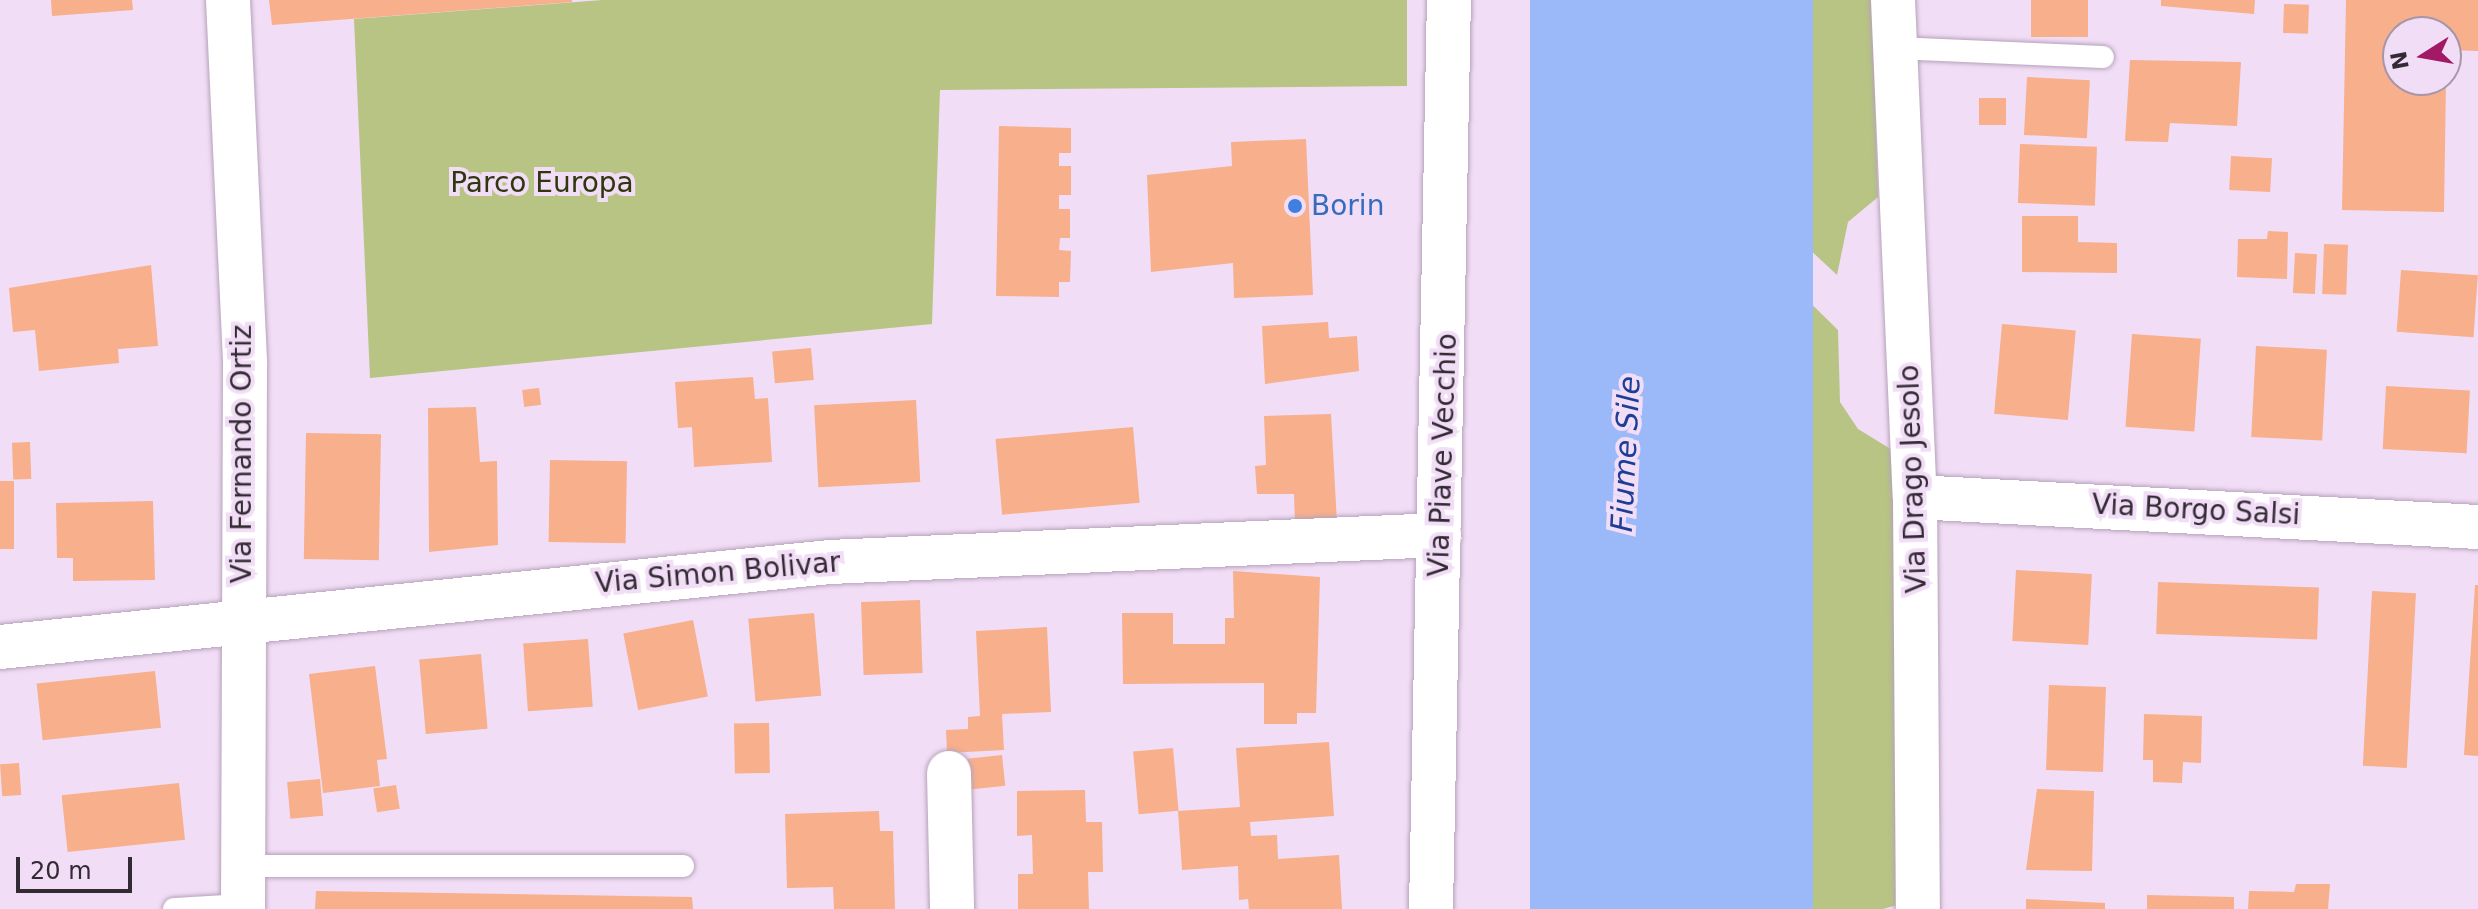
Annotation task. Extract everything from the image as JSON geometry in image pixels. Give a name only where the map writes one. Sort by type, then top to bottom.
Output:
[{"type":"street","name":"Via Fernando Ortiz","points":[[228,0],[245,366],[243,893]]},
{"type":"street","name":"Via Piave Vecchio","points":[[1431,909],[1449,0]]},
{"type":"street","name":"Via Drago Jesolo","points":[[1893,0],[1915,497],[1918,909]]},
{"type":"street","name":"Via Borgo Salsi","points":[[1915,497],[2478,527]]},
{"type":"street","name":"Via Simon Bolivar","points":[[0,647],[242,619],[830,562],[1439,535]]},
{"type":"street","points":[[949,773],[952,909]]},
{"type":"lane","points":[[1895,48],[2103,57]]},
{"type":"lane","points":[[174,909],[243,893],[683,866]]},
{"type":"green space","name":"Parco Europa","points":[[602,0],[1407,0],[1407,86],[940,90],[932,324],[370,378],[354,19]]},
{"type":"green space","points":[[1813,0],[1872,0],[1878,197],[1848,222],[1837,275],[1791,232]]},
{"type":"green space","points":[[1786,279],[1838,330],[1840,402],[1858,429],[1894,451],[1897,905],[1883,909],[1733,909]]},
{"type":"water","name":"Fiume Sile","points":[[1530,0],[1813,0],[1813,909],[1530,909]]},
{"type":"building","points":[[51,0],[132,0],[133,10],[52,16]]},
{"type":"building","points":[[269,0],[572,0],[572,2],[272,25]]},
{"type":"building","points":[[2031,0],[2088,0],[2088,37],[2031,37]]},
{"type":"building","points":[[2161,0],[2255,0],[2254,14],[2161,6]]},
{"type":"building","points":[[2346,0],[2478,0],[2478,51],[2462,50],[2462,16],[2382,16],[2382,96],[2446,96],[2444,212],[2342,210]]},
{"type":"building","points":[[2284,4],[2309,5],[2308,34],[2283,33]]},
{"type":"building","points":[[2130,60],[2241,62],[2237,126],[2170,123],[2168,142],[2125,141]]},
{"type":"building","points":[[2027,77],[2090,80],[2087,138],[2024,135]]},
{"type":"building","points":[[1979,98],[2006,98],[2006,125],[1979,125]]},
{"type":"building","points":[[999,126],[1071,128],[1071,153],[1059,153],[1059,166],[1071,166],[1071,195],[1059,195],[1059,209],[1070,209],[1070,238],[1060,238],[1059,250],[1071,251],[1070,282],[1059,282],[1059,297],[996,296]]},
{"type":"building","points":[[1306,139],[1313,295],[1234,298],[1233,263],[1151,272],[1147,175],[1232,166],[1231,142]]},
{"type":"building","points":[[2020,144],[2097,147],[2095,206],[2018,203]]},
{"type":"building","points":[[2231,156],[2272,158],[2270,192],[2229,190]]},
{"type":"building","points":[[2022,216],[2078,216],[2078,242],[2117,243],[2117,273],[2022,272]]},
{"type":"building","points":[[2268,231],[2288,232],[2287,279],[2237,277],[2238,239],[2267,239]]},
{"type":"building","points":[[2324,244],[2348,245],[2346,295],[2322,294]]},
{"type":"building","points":[[2295,253],[2317,254],[2315,294],[2293,293]]},
{"type":"building","points":[[151,265],[158,346],[118,349],[119,363],[39,371],[35,330],[13,332],[9,288]]},
{"type":"building","points":[[2401,270],[2478,275],[2473,337],[2397,332]]},
{"type":"building","points":[[1328,322],[1329,338],[1357,336],[1359,371],[1265,384],[1262,326]]},
{"type":"building","points":[[2002,324],[2076,330],[2068,420],[1994,414]]},
{"type":"building","points":[[2132,334],[2201,339],[2194,432],[2126,427]]},
{"type":"building","points":[[2256,346],[2327,350],[2322,441],[2251,437]]},
{"type":"building","points":[[811,348],[814,380],[775,383],[772,351]]},
{"type":"building","points":[[753,377],[755,399],[768,398],[772,462],[694,467],[692,427],[678,428],[675,382]]},
{"type":"building","points":[[2386,386],[2470,390],[2467,453],[2383,449]]},
{"type":"building","points":[[539,388],[541,405],[524,407],[522,390]]},
{"type":"building","points":[[916,400],[920,482],[818,487],[814,405]]},
{"type":"building","points":[[476,407],[480,462],[497,461],[498,545],[429,552],[428,408]]},
{"type":"building","points":[[1331,414],[1337,523],[1295,525],[1294,494],[1257,494],[1255,466],[1266,465],[1264,416]]},
{"type":"building","points":[[1133,427],[1140,503],[1002,515],[996,439]]},
{"type":"building","points":[[306,433],[381,434],[379,560],[304,559]]},
{"type":"building","points":[[30,442],[31,479],[13,480],[12,443]]},
{"type":"building","points":[[550,460],[627,461],[626,543],[549,542]]},
{"type":"building","points":[[0,481],[14,481],[14,549],[0,549]]},
{"type":"building","points":[[153,501],[155,580],[73,581],[73,558],[57,558],[56,503]]},
{"type":"building","points":[[2016,570],[2092,574],[2088,645],[2012,641]]},
{"type":"building","points":[[1233,571],[1320,577],[1316,713],[1297,713],[1297,724],[1264,724],[1264,683],[1123,684],[1122,613],[1173,613],[1173,644],[1225,644],[1225,618],[1234,618]]},
{"type":"building","points":[[2158,582],[2319,588],[2317,640],[2156,634]]},
{"type":"building","points":[[2475,585],[2478,585],[2478,756],[2464,755]]},
{"type":"building","points":[[2372,591],[2416,593],[2407,768],[2363,766]]},
{"type":"building","points":[[920,600],[923,673],[864,675],[861,602]]},
{"type":"building","points":[[814,613],[821,696],[755,701],[748,619]]},
{"type":"building","points":[[693,620],[708,697],[638,710],[623,634]]},
{"type":"building","points":[[1047,627],[1051,712],[1002,714],[1004,750],[947,753],[946,730],[968,729],[968,717],[980,716],[976,631]]},
{"type":"building","points":[[588,639],[593,707],[528,711],[523,644]]},
{"type":"building","points":[[481,654],[488,729],[426,734],[419,659]]},
{"type":"building","points":[[375,666],[387,759],[377,760],[380,786],[323,793],[309,674]]},
{"type":"building","points":[[155,671],[161,728],[43,740],[37,683]]},
{"type":"building","points":[[2049,685],[2106,687],[2103,772],[2046,770]]},
{"type":"building","points":[[2144,714],[2202,716],[2201,763],[2183,762],[2182,783],[2153,782],[2153,760],[2143,760]]},
{"type":"building","points":[[769,723],[770,773],[735,774],[734,724]]},
{"type":"building","points":[[1329,742],[1334,816],[1250,822],[1251,836],[1277,835],[1278,859],[1339,855],[1342,909],[1249,909],[1248,899],[1239,900],[1238,866],[1182,870],[1178,811],[1240,807],[1236,748]]},
{"type":"building","points":[[1173,748],[1178,811],[1139,814],[1133,751]]},
{"type":"building","points":[[1002,755],[1005,786],[970,789],[967,759]]},
{"type":"building","points":[[19,763],[21,795],[2,796],[0,764]]},
{"type":"building","points":[[320,779],[323,816],[290,819],[287,782]]},
{"type":"building","points":[[179,783],[185,840],[68,852],[62,795]]},
{"type":"building","points":[[396,785],[400,809],[377,812],[373,789]]},
{"type":"building","points":[[2037,789],[2094,791],[2092,871],[2026,870]]},
{"type":"building","points":[[1085,790],[1086,822],[1102,822],[1103,872],[1088,872],[1089,909],[1018,909],[1018,874],[1033,874],[1032,835],[1017,836],[1017,791]]},
{"type":"building","points":[[879,811],[880,831],[893,831],[895,909],[834,909],[833,887],[787,888],[785,814]]},
{"type":"building","points":[[2296,884],[2330,884],[2328,909],[2248,909],[2249,891],[2294,892]]},
{"type":"building","points":[[316,891],[692,897],[693,909],[315,909]]},
{"type":"building","points":[[2147,895],[2234,897],[2234,909],[2147,909]]},
{"type":"building","points":[[2026,899],[2105,903],[2105,909],[2026,909]]},
{"type":"place","name":"Borin","points":[[1295,206]]}]
